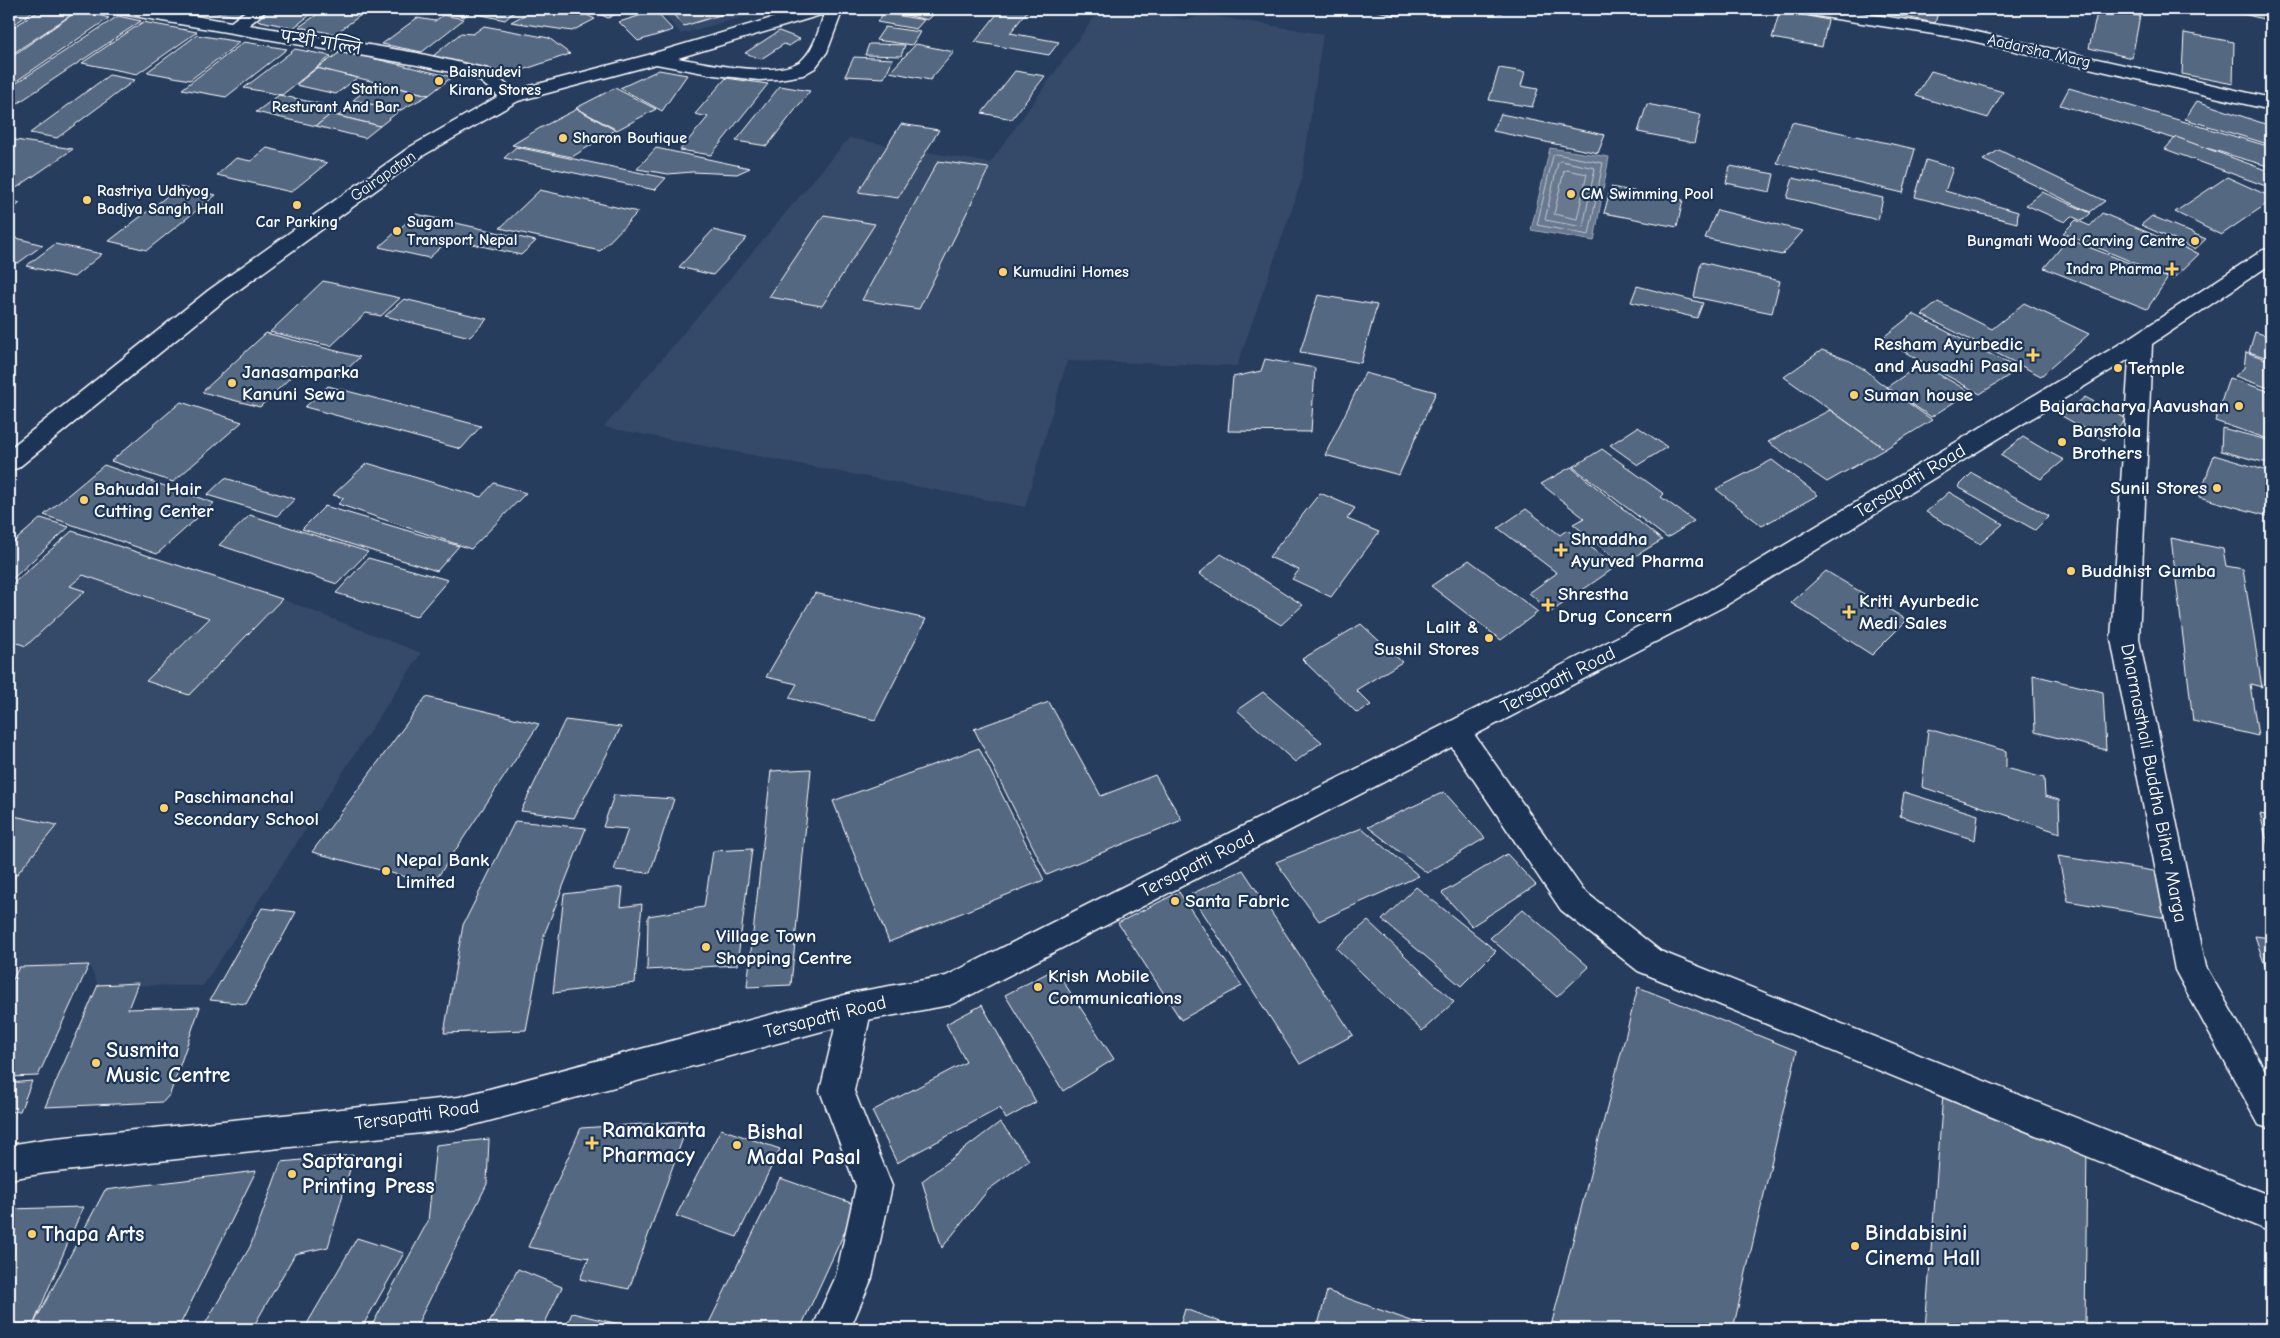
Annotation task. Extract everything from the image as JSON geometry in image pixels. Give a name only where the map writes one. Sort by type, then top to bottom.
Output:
[{"type":"main road","name":"पन्थी गल्लि","points":[[122,9],[417,59],[481,73],[511,97]]},
{"type":"main road","points":[[233,29],[259,9]]},
{"type":"main road","name":"Gairapatan","points":[[9,462],[217,295],[417,151],[511,97],[655,59],[820,9]]},
{"type":"main road","points":[[655,59],[753,73],[786,74],[807,64],[822,45],[834,9]]},
{"type":"main road","name":"Aadarsha Marg","points":[[1804,9],[1959,33],[2271,104]]},
{"type":"main road","name":"Tersapatti Road","points":[[9,1162],[55,1155],[458,1112],[856,1007],[950,990],[1714,600],[2141,341],[2271,255]]},
{"type":"main road","name":"Dharmasthali Buddha Bihar Marga","points":[[2141,341],[2125,639],[2191,970],[2271,1113]]},
{"type":"main road","points":[[1457,732],[1572,900],[1649,961],[2271,1214]]},
{"type":"main road","points":[[831,1329],[854,1278],[874,1186],[837,1091],[856,1007]]},
{"type":"shaded area","points":[[659,9],[772,9],[681,34]]},
{"type":"shaded area","name":"Kumudini Homes","points":[[1100,9],[1138,9],[1188,20],[1203,14],[1323,34],[1301,183],[1237,366],[1067,361],[1025,507],[604,427],[849,138],[990,163]]},
{"type":"shaded area","name":"Paschimanchal Secondary School","points":[[72,531],[282,599],[421,653],[203,986],[98,985],[89,965],[19,967],[9,962],[9,587]]},
{"type":"water","name":"CM Swimming Pool","points":[[1550,148],[1609,157],[1594,241],[1531,230]]},
{"type":"building","points":[[9,9],[36,9],[9,28]]},
{"type":"building","points":[[42,9],[80,9],[9,56],[9,30]]},
{"type":"building","points":[[196,9],[247,9],[236,16]]},
{"type":"building","points":[[266,9],[318,9],[293,28],[251,19]]},
{"type":"building","points":[[325,9],[369,9],[335,34],[299,27]]},
{"type":"building","points":[[440,9],[474,9],[464,17],[437,11]]},
{"type":"building","points":[[483,9],[518,9],[505,20],[477,14]]},
{"type":"building","points":[[535,9],[575,9],[595,19],[572,31],[511,22]]},
{"type":"building","points":[[589,9],[626,9],[608,18]]},
{"type":"building","points":[[668,9],[740,9],[684,26]]},
{"type":"building","points":[[880,9],[939,9],[928,20]]},
{"type":"building","points":[[1001,9],[1029,9],[1010,33],[1059,42],[1049,55],[975,42]]},
{"type":"building","points":[[1368,9],[1419,9],[1416,13],[1403,10],[1400,16]]},
{"type":"building","points":[[1474,9],[1503,9],[1502,13]]},
{"type":"building","points":[[1866,9],[1939,9],[1935,23]]},
{"type":"building","points":[[2098,9],[2140,16],[2132,58],[2089,48]]},
{"type":"building","points":[[2224,9],[2271,10],[2271,21]]},
{"type":"building","points":[[79,10],[109,18],[9,86],[9,58]]},
{"type":"building","points":[[1780,10],[1828,20],[1822,47],[1772,38]]},
{"type":"building","points":[[655,11],[673,30],[638,41],[619,22]]},
{"type":"building","points":[[884,13],[924,20],[916,29],[877,22]]},
{"type":"building","points":[[443,15],[464,19],[422,52],[382,44],[417,18],[435,21]]},
{"type":"building","points":[[118,16],[141,21],[9,109],[9,88]]},
{"type":"building","points":[[143,22],[197,32],[137,74],[82,63]]},
{"type":"building","points":[[484,26],[549,38],[570,54],[511,74],[433,56],[461,33],[473,34]]},
{"type":"building","points":[[885,27],[920,32],[912,45],[876,40]]},
{"type":"building","points":[[779,31],[800,39],[789,46],[784,44],[761,59],[745,53]]},
{"type":"building","points":[[2184,33],[2234,42],[2233,84],[2182,74]]},
{"type":"building","points":[[197,35],[240,42],[190,80],[147,72]]},
{"type":"building","points":[[244,42],[287,49],[226,97],[182,89]]},
{"type":"building","points":[[869,44],[905,45],[901,56],[865,55]]},
{"type":"building","points":[[916,44],[954,52],[930,80],[890,72]]},
{"type":"building","points":[[295,49],[331,56],[282,95],[244,88]]},
{"type":"building","points":[[342,51],[452,77],[429,95],[317,68]]},
{"type":"building","points":[[854,57],[893,59],[884,78],[845,76]]},
{"type":"building","points":[[317,68],[357,78],[336,94],[296,85]]},
{"type":"building","points":[[1499,68],[1525,72],[1521,86],[1538,89],[1532,107],[1489,100]]},
{"type":"building","points":[[659,70],[687,75],[662,111],[620,88]]},
{"type":"building","points":[[1015,71],[1045,76],[1012,119],[982,113]]},
{"type":"building","points":[[1931,71],[2003,92],[1988,118],[1916,96]]},
{"type":"building","points":[[109,75],[135,80],[57,138],[30,133]]},
{"type":"building","points":[[726,78],[768,84],[711,155],[680,150],[708,117],[695,114]]},
{"type":"building","points":[[375,83],[429,95],[399,111],[353,100]]},
{"type":"building","points":[[780,86],[810,91],[767,146],[736,141]]},
{"type":"building","points":[[615,88],[656,109],[617,130],[576,108]]},
{"type":"building","points":[[2069,88],[2271,147],[2271,167],[2060,105]]},
{"type":"building","points":[[279,95],[339,108],[316,126],[256,112]]},
{"type":"building","points":[[358,101],[399,111],[380,126],[338,116]]},
{"type":"building","points":[[2197,101],[2271,126],[2271,145],[2185,119]]},
{"type":"building","points":[[1647,104],[1701,115],[1694,143],[1638,132]]},
{"type":"building","name":"Sharon Boutique","points":[[577,109],[615,130],[572,157],[512,145],[540,128]]},
{"type":"building","points":[[331,114],[380,126],[365,138],[316,126]]},
{"type":"building","points":[[1501,114],[1605,135],[1598,153],[1493,131]]},
{"type":"building","points":[[1792,122],[1915,149],[1903,193],[1777,163]]},
{"type":"building","points":[[901,124],[939,130],[898,198],[858,192]]},
{"type":"building","points":[[2176,137],[2271,172],[2271,188],[2165,149]]},
{"type":"building","points":[[9,139],[73,149],[9,193]]},
{"type":"building","points":[[516,147],[666,178],[655,190],[504,158]]},
{"type":"building","points":[[267,148],[327,163],[291,192],[217,175],[236,158],[251,161]]},
{"type":"building","points":[[656,148],[750,168],[737,174],[692,172],[668,174],[637,169]]},
{"type":"building","points":[[1999,150],[2105,201],[2090,212],[1983,160]]},
{"type":"building","points":[[1926,160],[1953,168],[1945,191],[2018,212],[2017,223],[1915,197]]},
{"type":"building","points":[[938,161],[989,168],[919,309],[862,300]]},
{"type":"building","points":[[1730,166],[1774,174],[1770,192],[1726,183]]},
{"type":"building","points":[[2227,177],[2271,197],[2271,201],[2221,235],[2175,212]]},
{"type":"building","points":[[1793,178],[1883,198],[1878,220],[1787,198]]},
{"type":"building","points":[[179,187],[216,195],[147,250],[109,241]]},
{"type":"building","points":[[1611,187],[1683,200],[1677,227],[1604,213]]},
{"type":"building","points":[[540,190],[638,212],[600,251],[500,228]]},
{"type":"building","points":[[2042,192],[2091,213],[2082,221],[2071,216],[2065,222],[2026,205]]},
{"type":"building","points":[[9,199],[20,203],[9,213]]},
{"type":"building","points":[[1717,210],[1803,231],[1782,255],[1705,238]]},
{"type":"building","points":[[2102,213],[2199,254],[2173,279],[2063,233],[2076,220],[2090,226]]},
{"type":"building","points":[[416,214],[536,241],[521,255],[450,239],[429,258],[379,247]]},
{"type":"building","points":[[824,215],[875,224],[822,306],[769,297]]},
{"type":"building","points":[[2152,216],[2206,239],[2195,249],[2141,225]]},
{"type":"building","points":[[713,230],[747,238],[713,275],[679,267]]},
{"type":"building","points":[[9,236],[43,245],[18,263],[9,261]]},
{"type":"building","points":[[2068,239],[2168,278],[2147,309],[2044,268]]},
{"type":"building","points":[[55,244],[102,254],[74,277],[26,266]]},
{"type":"building","points":[[1701,262],[1780,281],[1772,313],[1694,297]]},
{"type":"building","points":[[323,281],[400,298],[381,316],[366,313],[331,346],[270,332]]},
{"type":"building","points":[[1637,286],[1703,303],[1697,318],[1631,302]]},
{"type":"building","points":[[1318,295],[1377,305],[1361,363],[1300,352]]},
{"type":"building","points":[[404,299],[487,319],[470,337],[385,316]]},
{"type":"building","name":"Resham Ayurbedic and Ausadhi Pasal","points":[[1938,302],[1992,329],[2024,303],[2089,334],[2041,376],[1922,315]]},
{"type":"building","points":[[1913,314],[2019,369],[1980,394],[1881,339]]},
{"type":"building","points":[[2255,332],[2271,337],[2271,359],[2249,352]]},
{"type":"building","points":[[266,333],[360,357],[340,376],[302,366],[260,407],[202,392]]},
{"type":"building","name":"Suman house","points":[[1822,350],[1850,361],[1867,371],[1932,420],[1885,449],[1784,377]]},
{"type":"building","points":[[2246,352],[2271,361],[2271,389],[2235,376],[2244,368]]},
{"type":"building","points":[[1265,359],[1315,368],[1311,432],[1228,431],[1233,377],[1261,371]]},
{"type":"building","points":[[1921,364],[1970,392],[1931,417],[1887,387]]},
{"type":"building","points":[[1365,373],[1436,392],[1399,475],[1325,455]]},
{"type":"building","points":[[2229,378],[2271,392],[2271,440],[2215,421]]},
{"type":"building","points":[[328,386],[481,426],[461,449],[305,407]]},
{"type":"building","points":[[2085,397],[2127,419],[2104,440],[2062,416]]},
{"type":"building","points":[[181,402],[242,422],[173,482],[111,461]]},
{"type":"building","points":[[1830,410],[1885,449],[1827,482],[1768,442]]},
{"type":"building","points":[[1638,427],[1667,447],[1638,465],[1610,445]]},
{"type":"building","points":[[2222,428],[2271,441],[2271,464],[2221,451]]},
{"type":"building","points":[[2023,437],[2064,460],[2041,479],[2000,455]]},
{"type":"building","points":[[1602,449],[1664,494],[1661,497],[1694,521],[1667,538],[1573,467]]},
{"type":"building","points":[[2214,455],[2271,472],[2271,517],[2199,497]]},
{"type":"building","points":[[1772,460],[1818,495],[1762,526],[1716,489]]},
{"type":"building","points":[[367,463],[481,497],[494,483],[526,493],[471,549],[338,504],[344,498],[333,495]]},
{"type":"building","points":[[104,465],[214,503],[157,554],[44,515]]},
{"type":"building","points":[[1571,467],[1662,540],[1622,564],[1573,524],[1584,518],[1541,484]]},
{"type":"building","points":[[1972,473],[2049,516],[2035,530],[1958,487]]},
{"type":"building","points":[[225,478],[295,499],[277,516],[207,495]]},
{"type":"building","points":[[1949,492],[2003,524],[1980,544],[1926,512]]},
{"type":"building","points":[[1320,493],[1355,508],[1347,519],[1379,532],[1331,597],[1292,579],[1299,570],[1269,557]]},
{"type":"building","points":[[325,506],[459,546],[437,571],[302,529]]},
{"type":"building","name":"Shraddha Ayurved Pharma","points":[[1526,509],[1560,535],[1567,530],[1617,566],[1551,612],[1529,593],[1557,573],[1498,528]]},
{"type":"building","points":[[250,515],[368,552],[337,584],[219,545]]},
{"type":"building","points":[[41,518],[69,527],[9,582],[9,546]]},
{"type":"building","points":[[72,531],[282,599],[189,695],[146,681],[210,618],[83,575],[70,586],[85,591],[26,646],[9,640],[9,587]]},
{"type":"building","points":[[2171,538],[2223,549],[2226,566],[2243,569],[2262,687],[2250,684],[2258,736],[2193,721]]},
{"type":"building","points":[[1221,554],[1303,605],[1281,625],[1199,574]]},
{"type":"building","points":[[368,558],[448,580],[416,617],[336,593]]},
{"type":"building","points":[[1469,560],[1538,612],[1501,640],[1431,586]]},
{"type":"building","name":"Kriti Ayurbedic Medi Sales","points":[[1826,571],[1907,620],[1872,655],[1791,603]]},
{"type":"building","points":[[815,593],[926,619],[875,720],[789,698],[797,684],[766,677]]},
{"type":"building","points":[[1361,624],[1402,662],[1356,690],[1371,705],[1357,713],[1302,659]]},
{"type":"building","points":[[2033,675],[2103,692],[2106,750],[2035,732]]},
{"type":"building","points":[[1263,692],[1322,742],[1295,762],[1237,710]]},
{"type":"building","points":[[426,697],[539,724],[433,884],[312,852]]},
{"type":"building","points":[[1049,702],[1101,796],[1155,775],[1182,820],[1047,875],[974,729]]},
{"type":"building","points":[[565,720],[621,727],[574,818],[521,811]]},
{"type":"building","points":[[1928,729],[2006,751],[2006,768],[2044,778],[2045,796],[2059,800],[2060,833],[1922,787]]},
{"type":"building","points":[[979,748],[1044,880],[889,942],[833,801]]},
{"type":"building","points":[[811,769],[791,985],[747,987],[771,771]]},
{"type":"building","points":[[1444,792],[1485,838],[1427,873],[1368,827]]},
{"type":"building","points":[[1904,792],[1978,815],[1975,840],[1900,816]]},
{"type":"building","points":[[614,795],[674,799],[650,873],[614,870],[628,829],[603,827]]},
{"type":"building","points":[[2260,814],[2271,816],[2271,857]]},
{"type":"building","points":[[9,815],[57,825],[9,884]]},
{"type":"building","points":[[515,821],[586,828],[544,935],[526,1030],[444,1033],[463,925]]},
{"type":"building","points":[[1362,828],[1419,876],[1319,921],[1276,862]]},
{"type":"building","points":[[752,849],[737,965],[647,970],[648,916],[704,907],[713,851]]},
{"type":"building","points":[[1507,854],[1536,885],[1472,926],[1442,893]]},
{"type":"building","points":[[2058,856],[2160,872],[2172,919],[2068,901]]},
{"type":"building","points":[[1243,870],[1353,1035],[1300,1064],[1191,894]]},
{"type":"building","points":[[623,887],[621,907],[642,904],[635,983],[553,993],[564,894]]},
{"type":"building","points":[[1416,887],[1496,951],[1461,986],[1382,920]]},
{"type":"building","points":[[1179,892],[1242,986],[1181,1020],[1118,923]]},
{"type":"building","points":[[262,908],[296,912],[246,1004],[210,1000]]},
{"type":"building","points":[[1523,909],[1589,967],[1557,997],[1490,938]]},
{"type":"building","points":[[1368,921],[1454,1002],[1422,1031],[1336,948]]},
{"type":"building","points":[[2255,936],[2271,938],[2271,984]]},
{"type":"building","points":[[89,965],[38,1076],[9,1077],[9,987],[19,967]]},
{"type":"building","points":[[1055,969],[1114,1059],[1063,1091],[1005,995]]},
{"type":"building","points":[[138,983],[128,1009],[200,1007],[170,1094],[163,1102],[45,1107],[98,985]]},
{"type":"building","points":[[1638,987],[1797,1051],[1733,1329],[1571,1329],[1552,1322]]},
{"type":"building","points":[[982,1005],[1036,1102],[1006,1119],[1000,1108],[897,1163],[872,1111],[966,1062],[946,1024]]},
{"type":"building","points":[[32,1081],[20,1111],[9,1112],[9,1083]]},
{"type":"building","points":[[1943,1094],[2087,1144],[2085,1329],[1925,1329]]},
{"type":"building","points":[[689,1121],[629,1289],[580,1279],[589,1258],[528,1247],[581,1128]]},
{"type":"building","points":[[1000,1122],[1029,1160],[988,1190],[942,1248],[922,1181]]},
{"type":"building","points":[[721,1129],[780,1149],[737,1237],[676,1216]]},
{"type":"building","points":[[489,1139],[487,1184],[415,1329],[370,1329],[428,1221],[436,1145]]},
{"type":"building","points":[[354,1155],[328,1247],[295,1254],[252,1329],[202,1329],[250,1247],[281,1162]]},
{"type":"building","points":[[256,1171],[178,1329],[31,1329],[105,1190]]},
{"type":"building","points":[[780,1178],[857,1205],[800,1329],[706,1329]]},
{"type":"building","points":[[83,1207],[34,1323],[9,1324],[9,1209]]},
{"type":"building","points":[[357,1238],[404,1253],[361,1329],[304,1329]]},
{"type":"building","points":[[518,1269],[562,1287],[542,1329],[486,1329]]},
{"type":"building","points":[[1327,1291],[1428,1327],[1428,1329],[1317,1329]]},
{"type":"building","points":[[1185,1309],[1240,1329],[1179,1329]]},
{"type":"building","points":[[572,1313],[627,1326],[625,1329],[565,1329]]},
{"type":"place","name":"Baisnudevi Kirana Stores","points":[[439,81]]},
{"type":"place","name":"Station Resturant And Bar","points":[[409,98]]},
{"type":"place","name":"Sharon Boutique","points":[[563,138]]},
{"type":"place","name":"CM Swimming Pool","points":[[1571,194]]},
{"type":"place","name":"Rastriya Udhyog Badjya Sangh Hall","points":[[87,200]]},
{"type":"place","name":"Car Parking","points":[[297,205]]},
{"type":"place","name":"Sugam Transport Nepal","points":[[397,231]]},
{"type":"place","name":"Bungmati Wood Carving Centre","points":[[2195,241]]},
{"type":"place","name":"Indra Pharma","points":[[2172,269]]},
{"type":"place","name":"Kumudini Homes","points":[[1003,272]]},
{"type":"place","name":"Resham Ayurbedic and Ausadhi Pasal","points":[[2033,355]]},
{"type":"place","name":"Temple","points":[[2118,368]]},
{"type":"place","name":"Janasamparka Kanuni Sewa","points":[[232,383]]},
{"type":"place","name":"Suman house","points":[[1854,395]]},
{"type":"place","name":"Bajaracharya Aavushan","points":[[2239,406]]},
{"type":"place","name":"Banstola Brothers","points":[[2062,442]]},
{"type":"place","name":"Sunil Stores","points":[[2217,488]]},
{"type":"place","name":"Bahudal Hair Cutting Center","points":[[84,500]]},
{"type":"place","name":"Shraddha Ayurved Pharma","points":[[1561,550]]},
{"type":"place","name":"Buddhist Gumba","points":[[2071,571]]},
{"type":"place","name":"Shrestha Drug Concern","points":[[1548,605]]},
{"type":"place","name":"Kriti Ayurbedic Medi Sales","points":[[1849,612]]},
{"type":"place","name":"Lalit & Sushil Stores","points":[[1489,638]]},
{"type":"place","name":"Paschimanchal Secondary School","points":[[164,808]]},
{"type":"place","name":"Nepal Bank Limited","points":[[386,871]]},
{"type":"place","name":"Santa Fabric","points":[[1175,901]]},
{"type":"place","name":"Village Town Shopping Centre","points":[[706,947]]},
{"type":"place","name":"Krish Mobile Communications","points":[[1038,987]]},
{"type":"place","name":"Susmita Music Centre","points":[[96,1063]]},
{"type":"place","name":"Ramakanta Pharmacy","points":[[592,1143]]},
{"type":"place","name":"Bishal Madal Pasal","points":[[737,1145]]},
{"type":"place","name":"Saptarangi Printing Press","points":[[292,1174]]},
{"type":"place","name":"Thapa Arts","points":[[32,1234]]},
{"type":"place","name":"Bindabisini Cinema Hall","points":[[1855,1246]]}]
